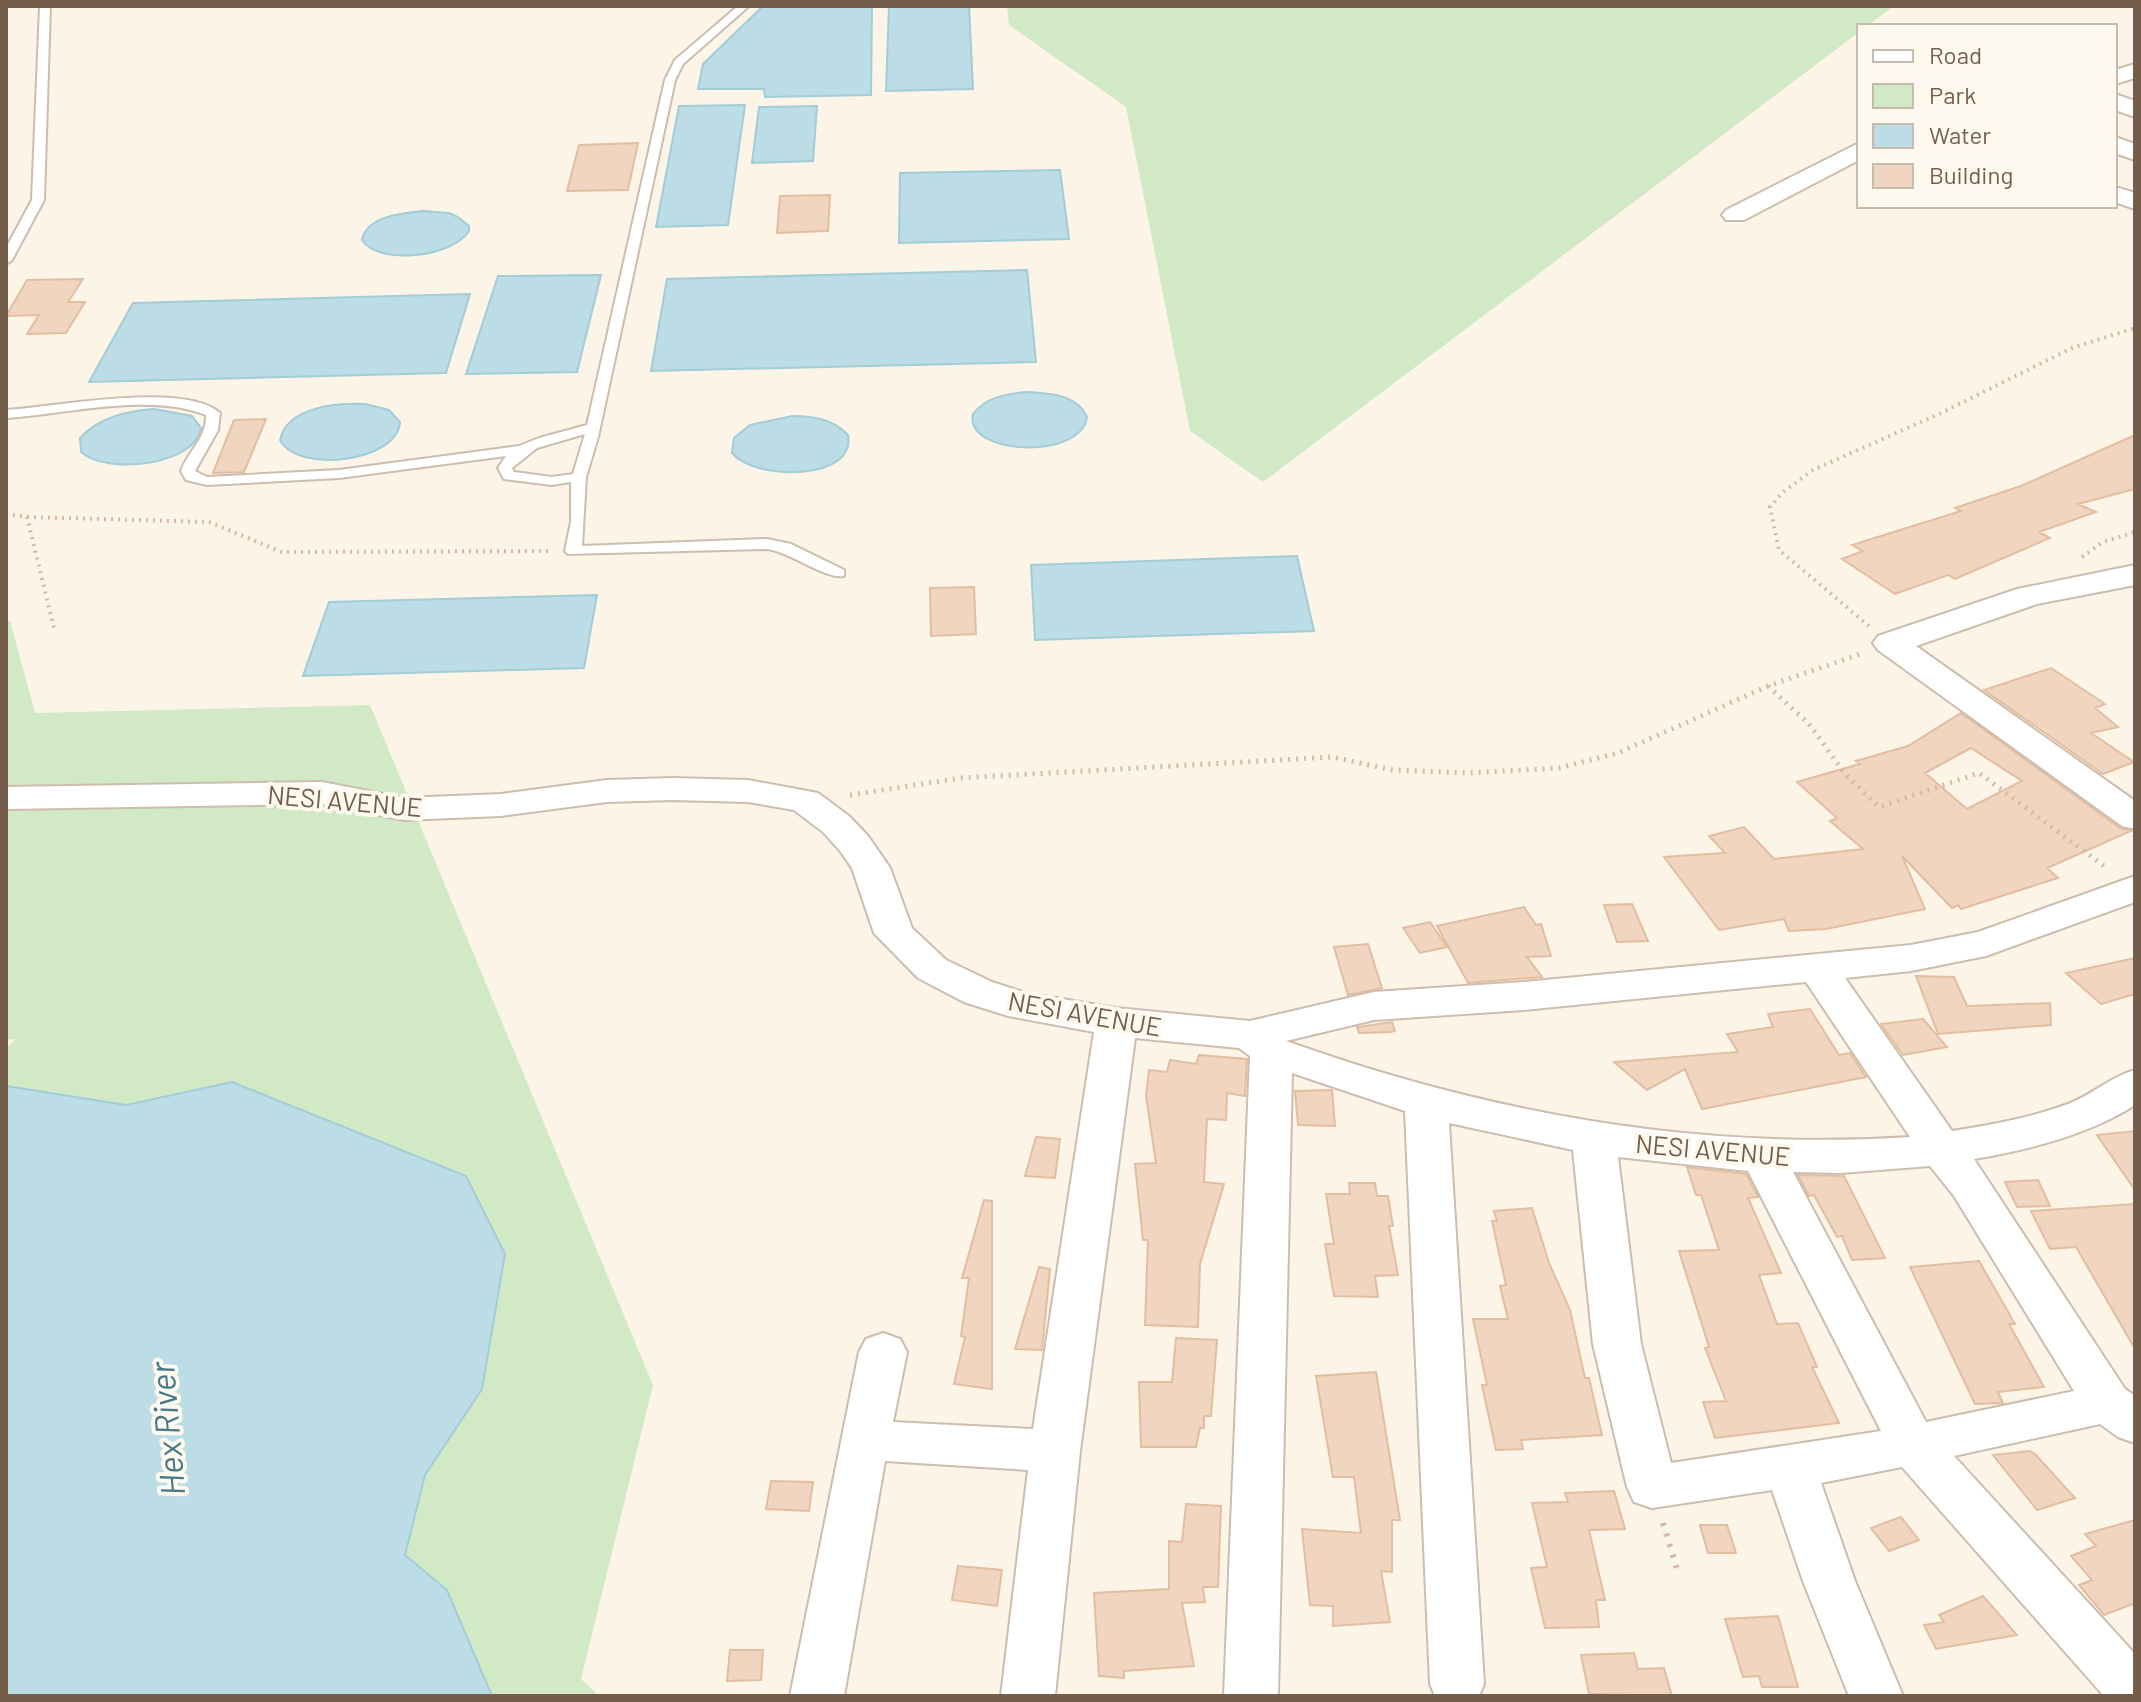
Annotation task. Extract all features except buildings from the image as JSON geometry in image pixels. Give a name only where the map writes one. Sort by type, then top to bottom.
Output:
[{"type":"street","points":[[1735,215],[1857,151]]},
{"type":"street","points":[[1890,643],[2029,596],[2135,575]]},
{"type":"street","points":[[1890,643],[2135,818]]},
{"type":"street","name":"NESI AVENUE","points":[[6,798],[322,793],[404,809],[501,805],[607,791],[673,789],[748,791],[805,801],[836,824],[855,844],[871,868],[894,933],[932,969],[978,992],[1023,1006],[1260,1043],[1426,1102],[1594,1138],[1704,1153],[1887,1157],[1941,1149],[2016,1134],[2085,1115],[2135,1085]]},
{"type":"street","points":[[1251,1696],[1260,1043],[1374,1006],[1911,958],[1986,943],[2134,888]]},
{"type":"street","points":[[1594,1138],[1617,1344],[1652,1487],[2122,1413],[1970,1185],[1941,1149],[1817,968]]},
{"type":"street","points":[[1028,1696],[1055,1451],[1116,1022]]},
{"type":"street","points":[[1426,1102],[1457,1684]]},
{"type":"street","points":[[1762,1156],[1913,1445],[2135,1692]]},
{"type":"street","points":[[817,1696],[883,1352]]},
{"type":"street","points":[[864,1440],[1055,1451]]},
{"type":"street","points":[[1790,1467],[1829,1581],[1876,1696]]},
{"type":"lane","points":[[6,260],[38,200],[45,6]]},
{"type":"lane","points":[[744,6],[679,62],[670,80],[588,455],[579,477],[579,534],[573,551],[767,544],[786,547],[839,573]]},
{"type":"lane","points":[[6,414],[164,400],[202,406],[213,413],[215,425],[209,440],[191,461],[188,471],[191,477],[207,481],[339,474],[523,450],[592,428]]},
{"type":"lane","points":[[523,450],[511,457],[505,468],[509,476],[552,481],[579,477]]},
{"type":"path","points":[[1890,643],[1799,570],[1779,550],[1770,507],[1783,492],[1813,470],[1939,414],[2072,348],[2135,328]]},
{"type":"path","points":[[6,514],[209,522],[282,552],[573,551]]},
{"type":"path","points":[[27,517],[54,628]]},
{"type":"path","points":[[805,801],[961,778],[1332,757],[1393,770],[1468,773],[1559,768],[1618,753],[1768,686],[1890,643]]},
{"type":"path","points":[[1768,686],[1809,724],[1846,775],[1879,807],[1979,773],[2134,888]]},
{"type":"path","points":[[1652,1487],[1677,1569]]},
{"type":"green space","points":[[1007,6],[1894,6],[1870,24],[1857,24],[1857,34],[1263,482],[1190,431],[1126,107],[1009,25]]},
{"type":"green space","points":[[6,620],[10,621],[35,713],[370,705],[653,1385],[581,1679],[599,1696],[492,1696],[447,1591],[405,1555],[425,1475],[482,1389],[466,1176],[233,1082],[126,1105],[6,1086],[6,1048],[16,1039],[6,1040]]},
{"type":"water","points":[[763,6],[872,6],[871,95],[765,97],[764,89],[698,89],[703,64]]},
{"type":"water","points":[[889,6],[969,6],[973,89],[886,91]]},
{"type":"water","points":[[745,105],[728,225],[656,227],[679,106]]},
{"type":"water","points":[[817,106],[813,161],[752,163],[759,107]]},
{"type":"water","points":[[1060,170],[1069,239],[899,243],[900,173]]},
{"type":"water","points":[[423,211],[449,213],[469,226],[469,231],[448,247],[416,255],[384,253],[362,240],[370,226],[386,217]]},
{"type":"water","points":[[1027,270],[1036,362],[651,371],[667,279]]},
{"type":"water","points":[[601,275],[577,372],[466,374],[498,276]]},
{"type":"water","points":[[470,294],[446,373],[89,382],[133,303]]},
{"type":"water","points":[[1026,392],[1061,396],[1076,404],[1087,417],[1080,431],[1066,441],[1025,447],[1004,445],[986,438],[975,428],[973,414],[978,408],[1004,395]]},
{"type":"water","points":[[341,404],[365,404],[389,410],[400,422],[395,436],[366,454],[346,459],[306,457],[290,451],[280,440],[292,420],[303,413]]},
{"type":"water","points":[[154,409],[192,416],[201,428],[195,441],[167,458],[128,465],[93,459],[81,452],[80,438],[96,425],[124,414]]},
{"type":"water","points":[[792,416],[815,418],[836,425],[848,435],[847,450],[837,461],[802,472],[761,468],[744,462],[732,453],[734,438],[750,425]]},
{"type":"water","points":[[1297,556],[1314,631],[1035,640],[1031,565]]},
{"type":"water","points":[[597,595],[584,668],[303,676],[329,602]]},
{"type":"water","name":"Hex River","points":[[232,1082],[466,1176],[505,1254],[482,1389],[425,1475],[405,1555],[447,1590],[492,1696],[6,1696],[6,1086],[126,1105]]}]
